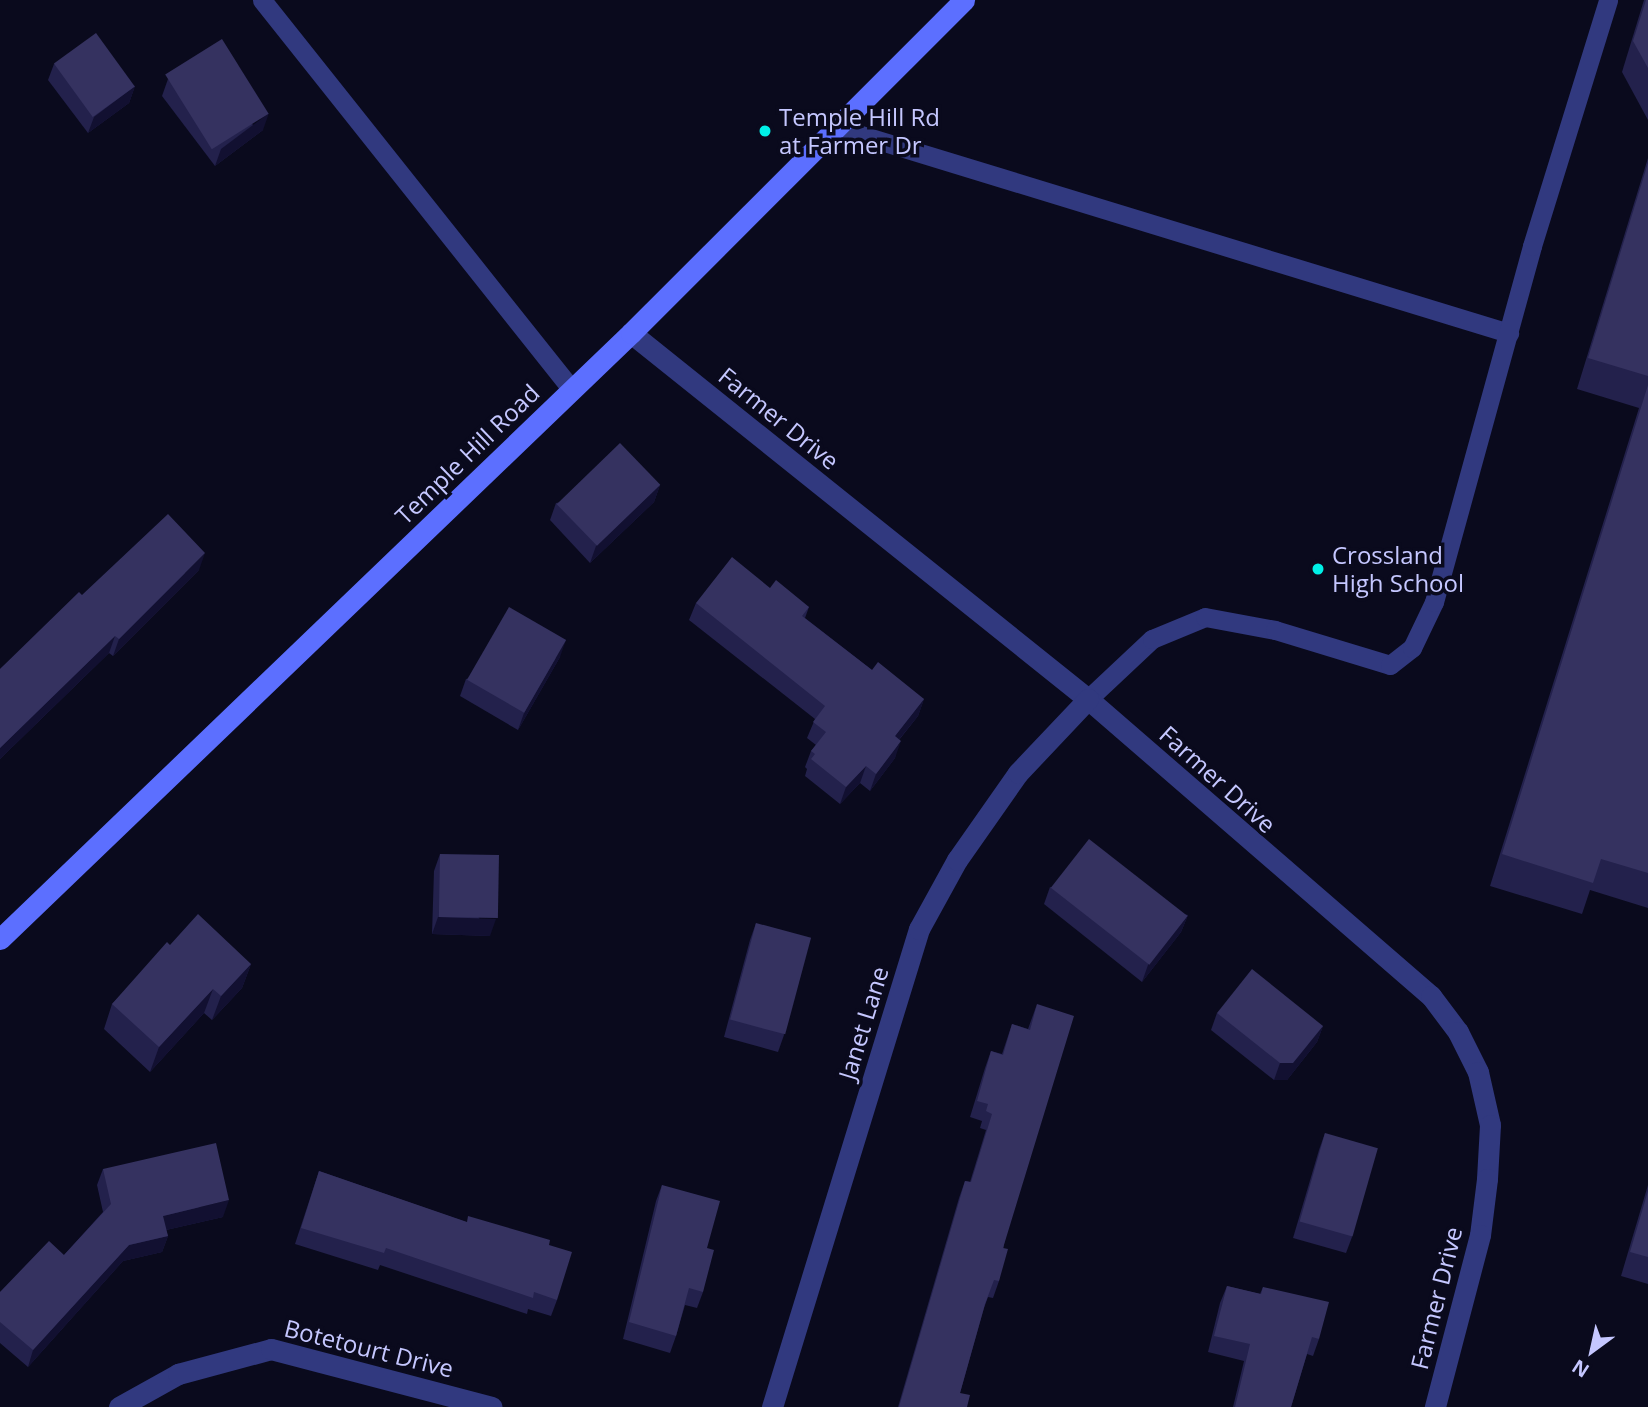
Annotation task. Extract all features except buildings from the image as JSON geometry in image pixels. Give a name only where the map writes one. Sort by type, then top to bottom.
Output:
[{"type":"main road","name":"Temple Hill Road","points":[[0,939],[631,333],[964,0]]},
{"type":"street","name":"Farmer Drive","points":[[631,333],[1088,699],[1431,996],[1463,1042],[1478,1072],[1490,1125],[1480,1235],[1435,1407]]},
{"type":"street","name":"Janet Lane","points":[[772,1407],[919,929],[957,860],[1018,773],[1088,699]]},
{"type":"street","name":"Botetourt Drive","points":[[118,1407],[178,1374],[271,1349],[492,1407]]},
{"type":"lane","points":[[262,0],[572,390]]},
{"type":"lane","points":[[1088,699],[1152,639],[1205,617],[1275,630],[1390,664],[1412,648],[1434,601],[1509,333],[1608,0]]},
{"type":"lane","points":[[835,127],[1509,333]]},
{"type":"place","name":"Temple Hill Rd at Farmer Dr","points":[[765,131]]},
{"type":"place","name":"Crossland High School","points":[[1318,569]]}]
